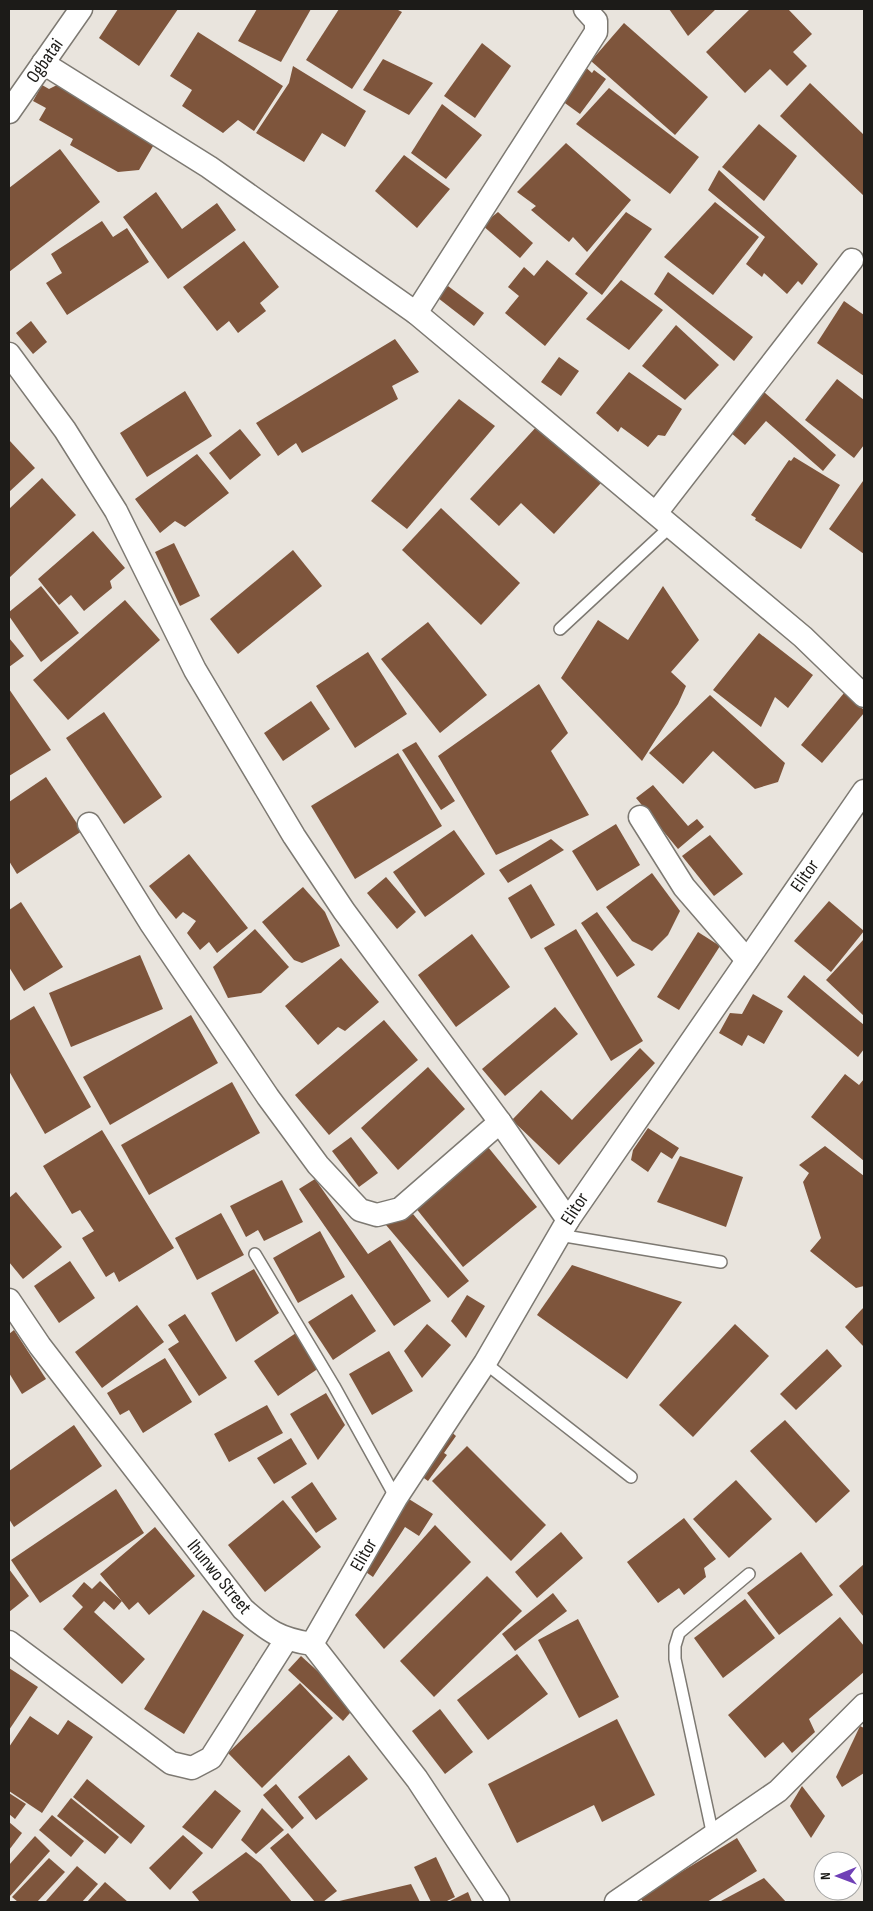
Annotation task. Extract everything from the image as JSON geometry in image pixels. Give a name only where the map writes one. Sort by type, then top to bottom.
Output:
[{"type":"street","name":"Ogbatai","points":[[9,112],[81,9]]},
{"type":"street","points":[[416,313],[596,32],[596,21],[585,9]]},
{"type":"street","points":[[43,63],[209,167],[416,313],[803,637],[864,696]]},
{"type":"street","points":[[663,520],[852,260]]},
{"type":"street","points":[[9,354],[65,430],[116,511],[194,670],[294,836],[344,911],[500,1122],[563,1227]]},
{"type":"street","name":"Elitor","points":[[312,1644],[396,1498],[485,1363],[563,1227],[864,791]]},
{"type":"street","points":[[640,817],[684,887],[747,960]]},
{"type":"street","points":[[89,824],[150,922],[268,1097],[318,1165],[360,1210],[377,1215],[400,1209],[500,1122]]},
{"type":"street","name":"Ihunwo Street","points":[[9,1300],[40,1346],[243,1609],[262,1626],[286,1640],[312,1644]]},
{"type":"street","points":[[9,1642],[171,1763],[192,1768],[211,1758],[286,1640]]},
{"type":"street","points":[[312,1644],[417,1778],[498,1902]]},
{"type":"street","points":[[616,1902],[778,1791],[864,1705]]},
{"type":"lane","points":[[560,630],[663,520]]},
{"type":"lane","points":[[563,1227],[721,1262]]},
{"type":"lane","points":[[255,1254],[334,1386],[396,1498]]},
{"type":"lane","points":[[485,1363],[631,1477]]},
{"type":"lane","points":[[713,1836],[674,1660],[675,1646],[679,1633],[749,1574]]},
{"type":"building","points":[[118,9],[178,9],[139,66],[99,38]]},
{"type":"building","points":[[257,9],[311,9],[281,62],[238,41]]},
{"type":"building","points":[[339,9],[396,9],[402,12],[352,89],[306,60]]},
{"type":"building","points":[[669,9],[716,9],[688,36]]},
{"type":"building","points":[[750,9],[788,9],[812,34],[793,52],[807,66],[787,86],[770,69],[745,93],[706,52]]},
{"type":"building","points":[[624,23],[708,97],[675,135],[591,61]]},
{"type":"building","points":[[198,32],[283,86],[254,131],[238,120],[223,133],[182,106],[192,90],[170,76]]},
{"type":"building","points":[[482,43],[511,66],[475,118],[444,96]]},
{"type":"building","points":[[383,59],[433,83],[409,115],[363,90]]},
{"type":"building","points":[[582,64],[592,73],[594,70],[606,79],[580,114],[558,98]]},
{"type":"building","points":[[293,66],[366,111],[345,147],[322,133],[304,162],[256,133],[289,83]]},
{"type":"building","points":[[61,83],[156,141],[139,170],[118,172],[70,145],[73,139],[39,120],[46,108],[33,101],[42,85],[49,89]]},
{"type":"building","points":[[810,83],[864,135],[864,196],[780,116]]},
{"type":"building","points":[[609,88],[699,157],[670,194],[576,124]]},
{"type":"building","points":[[442,104],[482,135],[446,179],[411,153]]},
{"type":"building","points":[[759,124],[797,156],[764,201],[722,167]]},
{"type":"building","points":[[566,143],[631,200],[587,252],[573,237],[569,242],[531,210],[536,206],[517,192]]},
{"type":"building","points":[[60,149],[100,202],[9,272],[9,188]]},
{"type":"building","points":[[404,155],[450,189],[417,228],[375,191]]},
{"type":"building","points":[[719,170],[818,264],[802,285],[798,281],[787,294],[764,273],[762,277],[746,264],[765,237],[708,190]]},
{"type":"building","points":[[156,192],[182,229],[217,203],[236,230],[168,279],[123,217]]},
{"type":"building","points":[[715,202],[759,237],[713,295],[664,257]]},
{"type":"building","points":[[498,212],[533,243],[520,258],[482,225]]},
{"type":"building","points":[[626,212],[652,229],[602,295],[575,274]]},
{"type":"building","points":[[102,221],[113,237],[127,228],[149,262],[67,315],[46,283],[62,273],[51,254]]},
{"type":"building","points":[[244,241],[279,287],[260,303],[266,311],[238,333],[229,321],[217,331],[183,287]]},
{"type":"building","points":[[547,260],[588,293],[545,346],[505,313],[519,296],[508,287],[524,267],[534,276]]},
{"type":"building","points":[[668,272],[753,337],[734,361],[654,294]]},
{"type":"building","points":[[621,280],[663,310],[629,350],[586,319]]},
{"type":"building","points":[[448,286],[484,313],[474,326],[438,298]]},
{"type":"building","points":[[844,301],[864,315],[864,376],[817,343]]},
{"type":"building","points":[[31,321],[47,342],[33,354],[16,333]]},
{"type":"building","points":[[676,325],[719,365],[685,400],[642,366]]},
{"type":"building","points":[[395,339],[419,372],[392,386],[398,399],[302,453],[296,443],[278,456],[256,423]]},
{"type":"building","points":[[559,357],[579,371],[561,396],[541,382]]},
{"type":"building","points":[[629,372],[682,409],[665,436],[658,435],[648,447],[621,427],[618,432],[596,413]]},
{"type":"building","points":[[837,379],[864,400],[864,445],[854,458],[805,420]]},
{"type":"building","points":[[185,391],[212,436],[147,477],[120,433]]},
{"type":"building","points":[[764,392],[836,455],[823,471],[766,421],[745,445],[730,432]]},
{"type":"building","points":[[459,399],[495,426],[407,529],[371,501]]},
{"type":"building","points":[[538,425],[601,483],[554,534],[521,503],[499,526],[470,499]]},
{"type":"building","points":[[240,429],[261,455],[230,480],[209,453]]},
{"type":"building","points":[[9,440],[35,468],[9,492]]},
{"type":"building","points":[[197,454],[229,493],[185,527],[175,521],[160,533],[135,499]]},
{"type":"building","points":[[794,457],[840,485],[801,549],[755,520],[756,518],[751,515],[789,460],[791,461]]},
{"type":"building","points":[[42,478],[76,515],[9,578],[9,509]]},
{"type":"building","points":[[864,482],[864,554],[829,529]]},
{"type":"building","points":[[441,508],[520,583],[481,625],[402,550]]},
{"type":"building","points":[[93,531],[125,568],[110,581],[112,588],[84,611],[71,595],[59,605],[38,579]]},
{"type":"building","points":[[174,543],[200,596],[180,606],[155,552]]},
{"type":"building","points":[[293,550],[322,586],[238,654],[210,619]]},
{"type":"building","points":[[41,586],[79,633],[41,662],[9,616],[9,612]]},
{"type":"building","points":[[663,586],[699,640],[671,672],[686,686],[678,704],[642,761],[561,678],[598,620],[628,640]]},
{"type":"building","points":[[125,600],[160,640],[68,720],[33,680]]},
{"type":"building","points":[[428,622],[487,695],[440,733],[381,659]]},
{"type":"building","points":[[759,633],[813,675],[788,708],[775,697],[761,727],[713,690]]},
{"type":"building","points":[[9,638],[24,656],[9,667]]},
{"type":"building","points":[[368,652],[407,714],[355,748],[316,686]]},
{"type":"building","points":[[539,684],[568,733],[551,751],[589,815],[496,855],[438,756]]},
{"type":"building","points":[[9,689],[51,750],[9,776]]},
{"type":"building","points":[[844,693],[864,710],[864,713],[822,763],[801,745]]},
{"type":"building","points":[[710,695],[785,763],[778,782],[755,789],[713,751],[683,784],[649,753]]},
{"type":"building","points":[[311,701],[330,729],[283,761],[264,733]]},
{"type":"building","points":[[104,712],[162,797],[124,824],[66,738]]},
{"type":"building","points":[[416,742],[455,801],[441,810],[402,750]]},
{"type":"building","points":[[398,753],[442,826],[355,879],[311,806]]},
{"type":"building","points":[[46,777],[82,831],[17,874],[9,861],[9,802]]},
{"type":"building","points":[[653,785],[688,826],[697,819],[704,827],[678,849],[636,798]]},
{"type":"building","points":[[616,824],[640,865],[597,891],[572,851]]},
{"type":"building","points":[[454,830],[485,874],[425,917],[393,872]]},
{"type":"building","points":[[710,835],[743,874],[714,896],[682,856]]},
{"type":"building","points":[[551,839],[564,850],[508,883],[499,870]]},
{"type":"building","points":[[189,854],[248,928],[217,953],[209,942],[200,950],[187,933],[196,921],[183,912],[176,919],[149,886]]},
{"type":"building","points":[[652,873],[680,911],[668,935],[652,951],[632,941],[606,907]]},
{"type":"building","points":[[386,877],[416,912],[397,929],[367,893]]},
{"type":"building","points":[[531,884],[555,925],[531,939],[508,898]]},
{"type":"building","points":[[303,887],[325,912],[340,946],[302,963],[294,960],[262,922]]},
{"type":"building","points":[[829,901],[864,931],[831,972],[794,941]]},
{"type":"building","points":[[21,902],[63,967],[24,991],[9,967],[9,910]]},
{"type":"building","points":[[597,912],[635,965],[617,977],[581,923]]},
{"type":"building","points":[[255,929],[289,967],[261,993],[228,998],[213,967]]},
{"type":"building","points":[[576,929],[643,1041],[611,1061],[544,948]]},
{"type":"building","points":[[698,932],[720,946],[679,1010],[657,997]]},
{"type":"building","points":[[472,934],[510,987],[456,1027],[418,975]]},
{"type":"building","points":[[864,939],[864,1016],[826,980]]},
{"type":"building","points":[[140,955],[163,1009],[71,1047],[49,993]]},
{"type":"building","points":[[341,958],[379,1002],[345,1031],[338,1027],[318,1045],[285,1006]]},
{"type":"building","points":[[804,975],[864,1025],[864,1049],[858,1057],[787,997]]},
{"type":"building","points":[[753,994],[783,1011],[764,1044],[748,1035],[742,1046],[719,1033],[730,1013],[742,1014]]},
{"type":"building","points":[[34,1006],[91,1107],[45,1134],[9,1071],[9,1021]]},
{"type":"building","points":[[555,1007],[578,1034],[505,1096],[482,1069]]},
{"type":"building","points":[[191,1015],[218,1063],[110,1125],[83,1077]]},
{"type":"building","points":[[384,1020],[418,1060],[329,1135],[295,1095]]},
{"type":"building","points":[[640,1048],[655,1063],[559,1165],[512,1120],[541,1090],[572,1120]]},
{"type":"building","points":[[428,1067],[465,1109],[398,1170],[361,1128]]},
{"type":"building","points":[[845,1074],[859,1085],[864,1079],[864,1161],[811,1117]]},
{"type":"building","points":[[232,1082],[260,1133],[149,1195],[121,1145]]},
{"type":"building","points":[[648,1128],[679,1148],[672,1159],[661,1152],[648,1172],[631,1160],[633,1150]]},
{"type":"building","points":[[102,1130],[174,1248],[119,1282],[114,1272],[106,1277],[82,1238],[94,1231],[80,1210],[72,1214],[43,1166]]},
{"type":"building","points":[[351,1137],[378,1173],[359,1187],[332,1151]]},
{"type":"building","points":[[825,1146],[864,1176],[864,1286],[856,1288],[810,1251],[821,1238],[803,1182],[809,1173],[799,1165]]},
{"type":"building","points":[[488,1147],[537,1207],[463,1267],[415,1207]]},
{"type":"building","points":[[680,1156],[743,1177],[726,1227],[657,1202]]},
{"type":"building","points":[[315,1179],[368,1254],[390,1240],[431,1301],[394,1326],[299,1189]]},
{"type":"building","points":[[282,1180],[303,1222],[264,1241],[258,1230],[246,1237],[230,1206]]},
{"type":"building","points":[[16,1192],[62,1247],[23,1279],[9,1262],[9,1198]]},
{"type":"building","points":[[221,1213],[244,1255],[197,1280],[175,1238]]},
{"type":"building","points":[[413,1214],[469,1281],[448,1298],[386,1225]]},
{"type":"building","points":[[320,1231],[345,1277],[298,1303],[273,1258]]},
{"type":"building","points":[[70,1261],[95,1298],[59,1323],[34,1286]]},
{"type":"building","points":[[572,1265],[682,1302],[627,1379],[537,1315]]},
{"type":"building","points":[[254,1269],[279,1313],[236,1342],[211,1293]]},
{"type":"building","points":[[352,1294],[376,1331],[333,1360],[308,1322]]},
{"type":"building","points":[[467,1295],[485,1306],[466,1338],[451,1321]]},
{"type":"building","points":[[137,1305],[164,1342],[102,1388],[75,1352]]},
{"type":"building","points":[[864,1307],[864,1347],[845,1327]]},
{"type":"building","points":[[185,1314],[227,1378],[199,1396],[168,1349],[179,1342],[168,1325]]},
{"type":"building","points":[[427,1324],[451,1345],[422,1378],[404,1351]]},
{"type":"building","points":[[735,1324],[769,1356],[693,1437],[659,1405]]},
{"type":"building","points":[[14,1330],[46,1379],[22,1394],[9,1373],[9,1334]]},
{"type":"building","points":[[296,1333],[319,1368],[278,1396],[254,1361]]},
{"type":"building","points":[[827,1349],[842,1366],[796,1410],[780,1394]]},
{"type":"building","points":[[389,1351],[413,1391],[372,1415],[349,1374]]},
{"type":"building","points":[[165,1358],[192,1402],[143,1433],[129,1410],[120,1415],[107,1393]]},
{"type":"building","points":[[326,1393],[345,1425],[318,1460],[290,1414]]},
{"type":"building","points":[[267,1405],[283,1433],[229,1462],[214,1434]]},
{"type":"building","points":[[785,1420],[850,1491],[816,1523],[750,1451]]},
{"type":"building","points":[[74,1425],[102,1466],[14,1527],[9,1519],[9,1471]]},
{"type":"building","points":[[448,1429],[456,1436],[444,1453],[447,1455],[428,1481],[417,1473]]},
{"type":"building","points":[[291,1438],[307,1464],[274,1484],[257,1458]]},
{"type":"building","points":[[467,1446],[546,1525],[511,1561],[432,1481]]},
{"type":"building","points":[[736,1480],[772,1519],[729,1558],[693,1519]]},
{"type":"building","points":[[312,1482],[337,1519],[316,1533],[291,1497]]},
{"type":"building","points":[[116,1489],[144,1533],[40,1603],[11,1560]]},
{"type":"building","points":[[404,1496],[433,1514],[419,1536],[405,1527],[373,1577],[360,1568]]},
{"type":"building","points":[[283,1500],[321,1547],[265,1592],[228,1545]]},
{"type":"building","points":[[684,1518],[716,1559],[704,1568],[706,1577],[684,1595],[679,1588],[658,1603],[627,1562]]},
{"type":"building","points":[[435,1525],[471,1562],[384,1649],[355,1615]]},
{"type":"building","points":[[155,1527],[195,1576],[149,1615],[138,1602],[129,1610],[100,1574]]},
{"type":"building","points":[[561,1532],[583,1558],[537,1598],[515,1572]]},
{"type":"building","points":[[801,1552],[833,1595],[779,1635],[747,1593]]},
{"type":"building","points":[[864,1564],[864,1617],[839,1586]]},
{"type":"building","points":[[9,1569],[29,1596],[9,1612]]},
{"type":"building","points":[[487,1576],[522,1611],[434,1697],[400,1661]]},
{"type":"building","points":[[100,1581],[122,1601],[114,1610],[104,1601],[94,1612],[145,1659],[122,1684],[63,1629],[83,1607],[72,1596],[84,1582],[92,1589]]},
{"type":"building","points":[[553,1593],[567,1611],[515,1651],[502,1634]]},
{"type":"building","points":[[745,1599],[775,1638],[723,1678],[694,1638]]},
{"type":"building","points":[[203,1610],[244,1635],[184,1734],[144,1709]]},
{"type":"building","points":[[840,1617],[864,1646],[864,1672],[809,1719],[815,1732],[792,1753],[783,1742],[765,1758],[728,1715]]},
{"type":"building","points":[[578,1619],[619,1697],[579,1718],[538,1640]]},
{"type":"building","points":[[517,1654],[548,1694],[488,1740],[457,1700]]},
{"type":"building","points":[[301,1656],[356,1706],[343,1721],[288,1670]]},
{"type":"building","points":[[9,1668],[38,1687],[9,1730]]},
{"type":"building","points":[[300,1683],[333,1718],[262,1788],[228,1753]]},
{"type":"building","points":[[440,1709],[473,1752],[445,1774],[412,1731]]},
{"type":"building","points":[[30,1716],[58,1735],[68,1720],[93,1737],[42,1813],[9,1791],[9,1747]]},
{"type":"building","points":[[617,1719],[655,1795],[602,1822],[594,1805],[517,1843],[488,1784]]},
{"type":"building","points":[[860,1726],[864,1728],[864,1773],[842,1787],[836,1777]]},
{"type":"building","points":[[349,1755],[368,1779],[316,1820],[298,1797]]},
{"type":"building","points":[[87,1779],[145,1826],[131,1844],[73,1797]]},
{"type":"building","points":[[276,1784],[304,1818],[292,1829],[263,1795]]},
{"type":"building","points":[[802,1786],[825,1816],[811,1838],[790,1806]]},
{"type":"building","points":[[215,1790],[241,1811],[212,1849],[182,1827]]},
{"type":"building","points":[[9,1793],[26,1804],[15,1819],[9,1814]]},
{"type":"building","points":[[71,1798],[119,1837],[105,1854],[57,1816]]},
{"type":"building","points":[[262,1808],[284,1830],[256,1854],[241,1840]]},
{"type":"building","points":[[52,1815],[84,1841],[71,1857],[39,1830]]},
{"type":"building","points":[[9,1822],[22,1833],[9,1850]]},
{"type":"building","points":[[288,1833],[337,1891],[323,1902],[315,1902],[270,1848]]},
{"type":"building","points":[[183,1835],[203,1853],[170,1890],[149,1868]]},
{"type":"building","points":[[35,1836],[50,1851],[9,1897],[9,1865]]},
{"type":"building","points":[[737,1838],[757,1871],[707,1902],[643,1902],[640,1897]]},
{"type":"building","points":[[246,1852],[261,1864],[292,1902],[200,1902],[192,1892]]},
{"type":"building","points":[[436,1857],[455,1897],[445,1902],[431,1902],[414,1867]]},
{"type":"building","points":[[49,1858],[65,1872],[37,1902],[18,1902],[12,1897]]},
{"type":"building","points":[[77,1866],[98,1884],[82,1902],[46,1901]]},
{"type":"building","points":[[764,1878],[786,1902],[719,1902]]},
{"type":"building","points":[[105,1882],[128,1902],[87,1902]]},
{"type":"building","points":[[411,1884],[420,1902],[335,1902]]},
{"type":"building","points":[[468,1892],[472,1902],[448,1902]]}]
